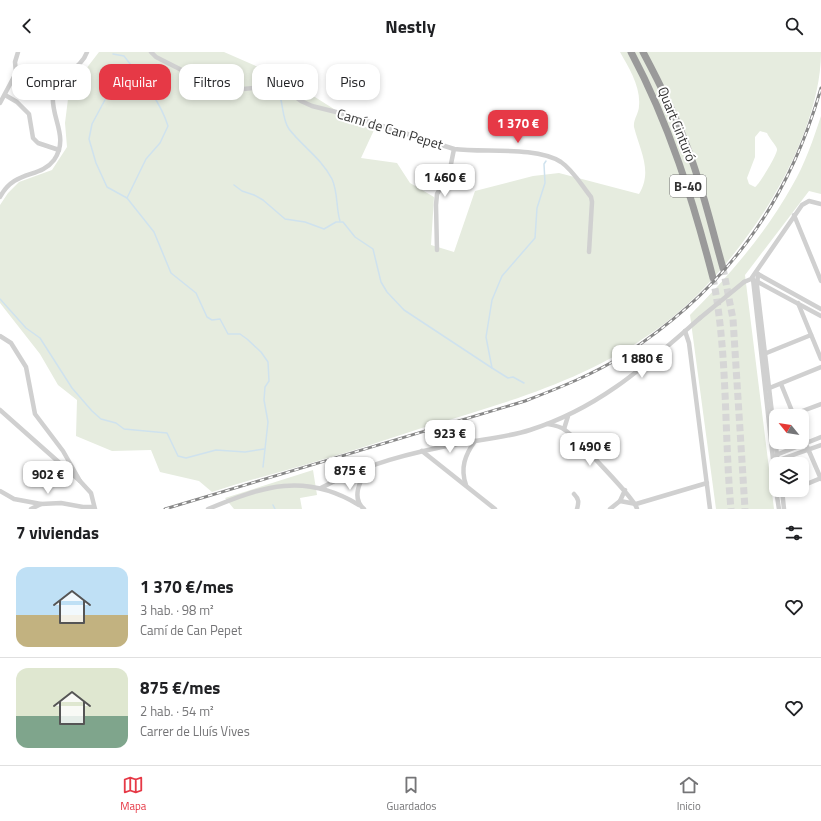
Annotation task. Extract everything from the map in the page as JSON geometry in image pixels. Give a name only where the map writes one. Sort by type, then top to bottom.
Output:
[{"type":"highway","name":"Quart Cinturó","points":[[631,52],[674,149],[697,218],[713,278]]},
{"type":"highway","name":"Quart Cinturó","points":[[643,52],[666,96],[686,145],[700,183],[723,268]]},
{"type":"street","points":[[0,103],[16,73],[15,62],[18,52]]},
{"type":"street","points":[[0,197],[4,188],[18,178],[43,169],[55,160],[62,140],[59,123],[53,107],[53,94],[58,83],[78,67],[87,52]]},
{"type":"street","name":"Camí de Can Pepet","points":[[151,52],[156,57],[223,91],[275,86],[283,88],[301,101],[312,106],[348,115],[454,149],[472,152],[542,154],[561,162],[570,170],[592,202],[590,252]]},
{"type":"street","points":[[5,95],[17,102],[28,114],[34,138],[38,143],[59,150]]},
{"type":"street","points":[[437,250],[437,194],[449,174],[454,149]]},
{"type":"street","points":[[776,457],[753,280],[756,272],[794,215],[806,202],[811,201],[821,204]]},
{"type":"street","points":[[794,215],[821,281]]},
{"type":"street","points":[[756,272],[821,309]]},
{"type":"street","points":[[321,488],[367,469],[422,451],[506,436],[568,416],[608,394],[646,366],[700,318],[744,282],[753,280],[821,316]]},
{"type":"street","points":[[798,303],[821,359]]},
{"type":"street","points":[[685,331],[689,343],[710,509]]},
{"type":"street","points":[[763,354],[811,335]]},
{"type":"street","points":[[0,336],[12,343],[26,368],[35,414],[63,451],[80,481]]},
{"type":"street","points":[[767,389],[821,367]]},
{"type":"street","points":[[781,384],[790,409]]},
{"type":"street","points":[[767,389],[772,409]]},
{"type":"street","points":[[809,409],[821,404]]},
{"type":"street","points":[[0,410],[80,481],[91,493],[94,508],[61,503],[41,504],[14,499],[0,491]]},
{"type":"street","points":[[564,429],[568,416]]},
{"type":"street","points":[[547,424],[564,429],[625,490],[637,507]]},
{"type":"street","points":[[809,441],[821,436]]},
{"type":"street","points":[[466,485],[463,478],[464,462],[467,452],[475,441]]},
{"type":"street","points":[[788,457],[821,444]]},
{"type":"street","points":[[433,459],[431,453],[434,449]]},
{"type":"street","points":[[777,457],[778,449]]},
{"type":"street","points":[[778,454],[790,449]]},
{"type":"street","points":[[808,450],[821,478],[809,483]]},
{"type":"street","points":[[422,451],[495,509]]},
{"type":"street","points":[[360,505],[358,500],[359,485],[367,469]]},
{"type":"street","points":[[620,501],[637,507],[707,483]]},
{"type":"street","points":[[208,509],[240,496],[266,489],[296,485],[321,488],[360,505],[364,509]]},
{"type":"street","points":[[610,509],[620,501],[625,490]]},
{"type":"street","points":[[574,494],[578,498],[579,503],[577,509]]},
{"type":"street","points":[[777,497],[779,509]]},
{"type":"street","points":[[783,497],[784,509]]},
{"type":"street","points":[[31,509],[41,504]]},
{"type":"shaded area","points":[[99,52],[224,52],[252,64],[252,100],[318,99],[362,126],[374,130],[361,158],[397,163],[410,183],[434,197],[431,245],[454,252],[475,191],[533,176],[559,173],[639,194],[643,186],[645,169],[634,127],[634,122],[639,109],[639,99],[634,78],[620,52],[821,52],[817,91],[805,131],[788,169],[769,204],[745,240],[717,274],[686,305],[653,332],[600,364],[543,389],[485,409],[347,452],[212,492],[199,481],[160,472],[151,450],[112,451],[76,436],[77,400],[58,385],[40,354],[0,303],[0,205],[8,193],[19,182],[52,170],[67,147],[65,123],[68,100],[91,100],[91,64],[90,64]],"holes":[[[760,131],[767,133],[777,149],[768,170],[755,187],[749,184],[747,178],[755,157],[755,137]]]},
{"type":"shaded area","points":[[821,116],[821,194],[809,191],[745,275],[769,469],[769,497],[773,497],[774,509],[716,509],[690,315],[719,285],[758,238],[792,186],[812,143]]},
{"type":"shaded area","points":[[313,470],[317,495],[300,498],[302,509],[234,509],[225,498]]},
{"type":"waterway","points":[[113,54],[124,56],[155,98],[168,126],[160,143],[146,159],[127,198],[154,232],[171,273],[196,293],[207,317],[212,320],[220,319],[228,334],[240,334],[261,352],[268,362],[269,381],[265,387],[264,400],[268,422],[263,467]]},
{"type":"waterway","points":[[105,100],[92,124],[89,139],[96,163],[107,187],[127,198]]},
{"type":"waterway","points":[[281,100],[287,126],[323,165],[332,179],[340,221]]},
{"type":"waterway","points":[[524,383],[513,377],[508,378],[492,368],[486,337],[492,300],[502,276],[535,238],[537,208],[545,183],[544,164],[546,161]]},
{"type":"waterway","points":[[234,185],[242,191],[263,200],[285,219],[305,222],[324,229],[336,222],[343,222],[355,237],[373,249],[381,282],[387,292],[404,310],[492,368]]},
{"type":"waterway","points":[[0,299],[26,328],[40,338],[72,388],[101,419],[116,423],[124,429],[167,433],[178,456],[186,458],[216,450],[245,452],[264,449]]},
{"type":"waterway","points":[[273,505],[275,509]]},
{"type":"tunnel","points":[[723,268],[733,319],[745,509]]},
{"type":"tunnel","points":[[713,278],[721,335],[731,509]]},
{"type":"railway","points":[[165,509],[525,401],[563,386],[613,362],[624,355],[660,330],[693,302],[722,273],[748,241],[771,206],[790,170],[807,130],[821,88]]}]
